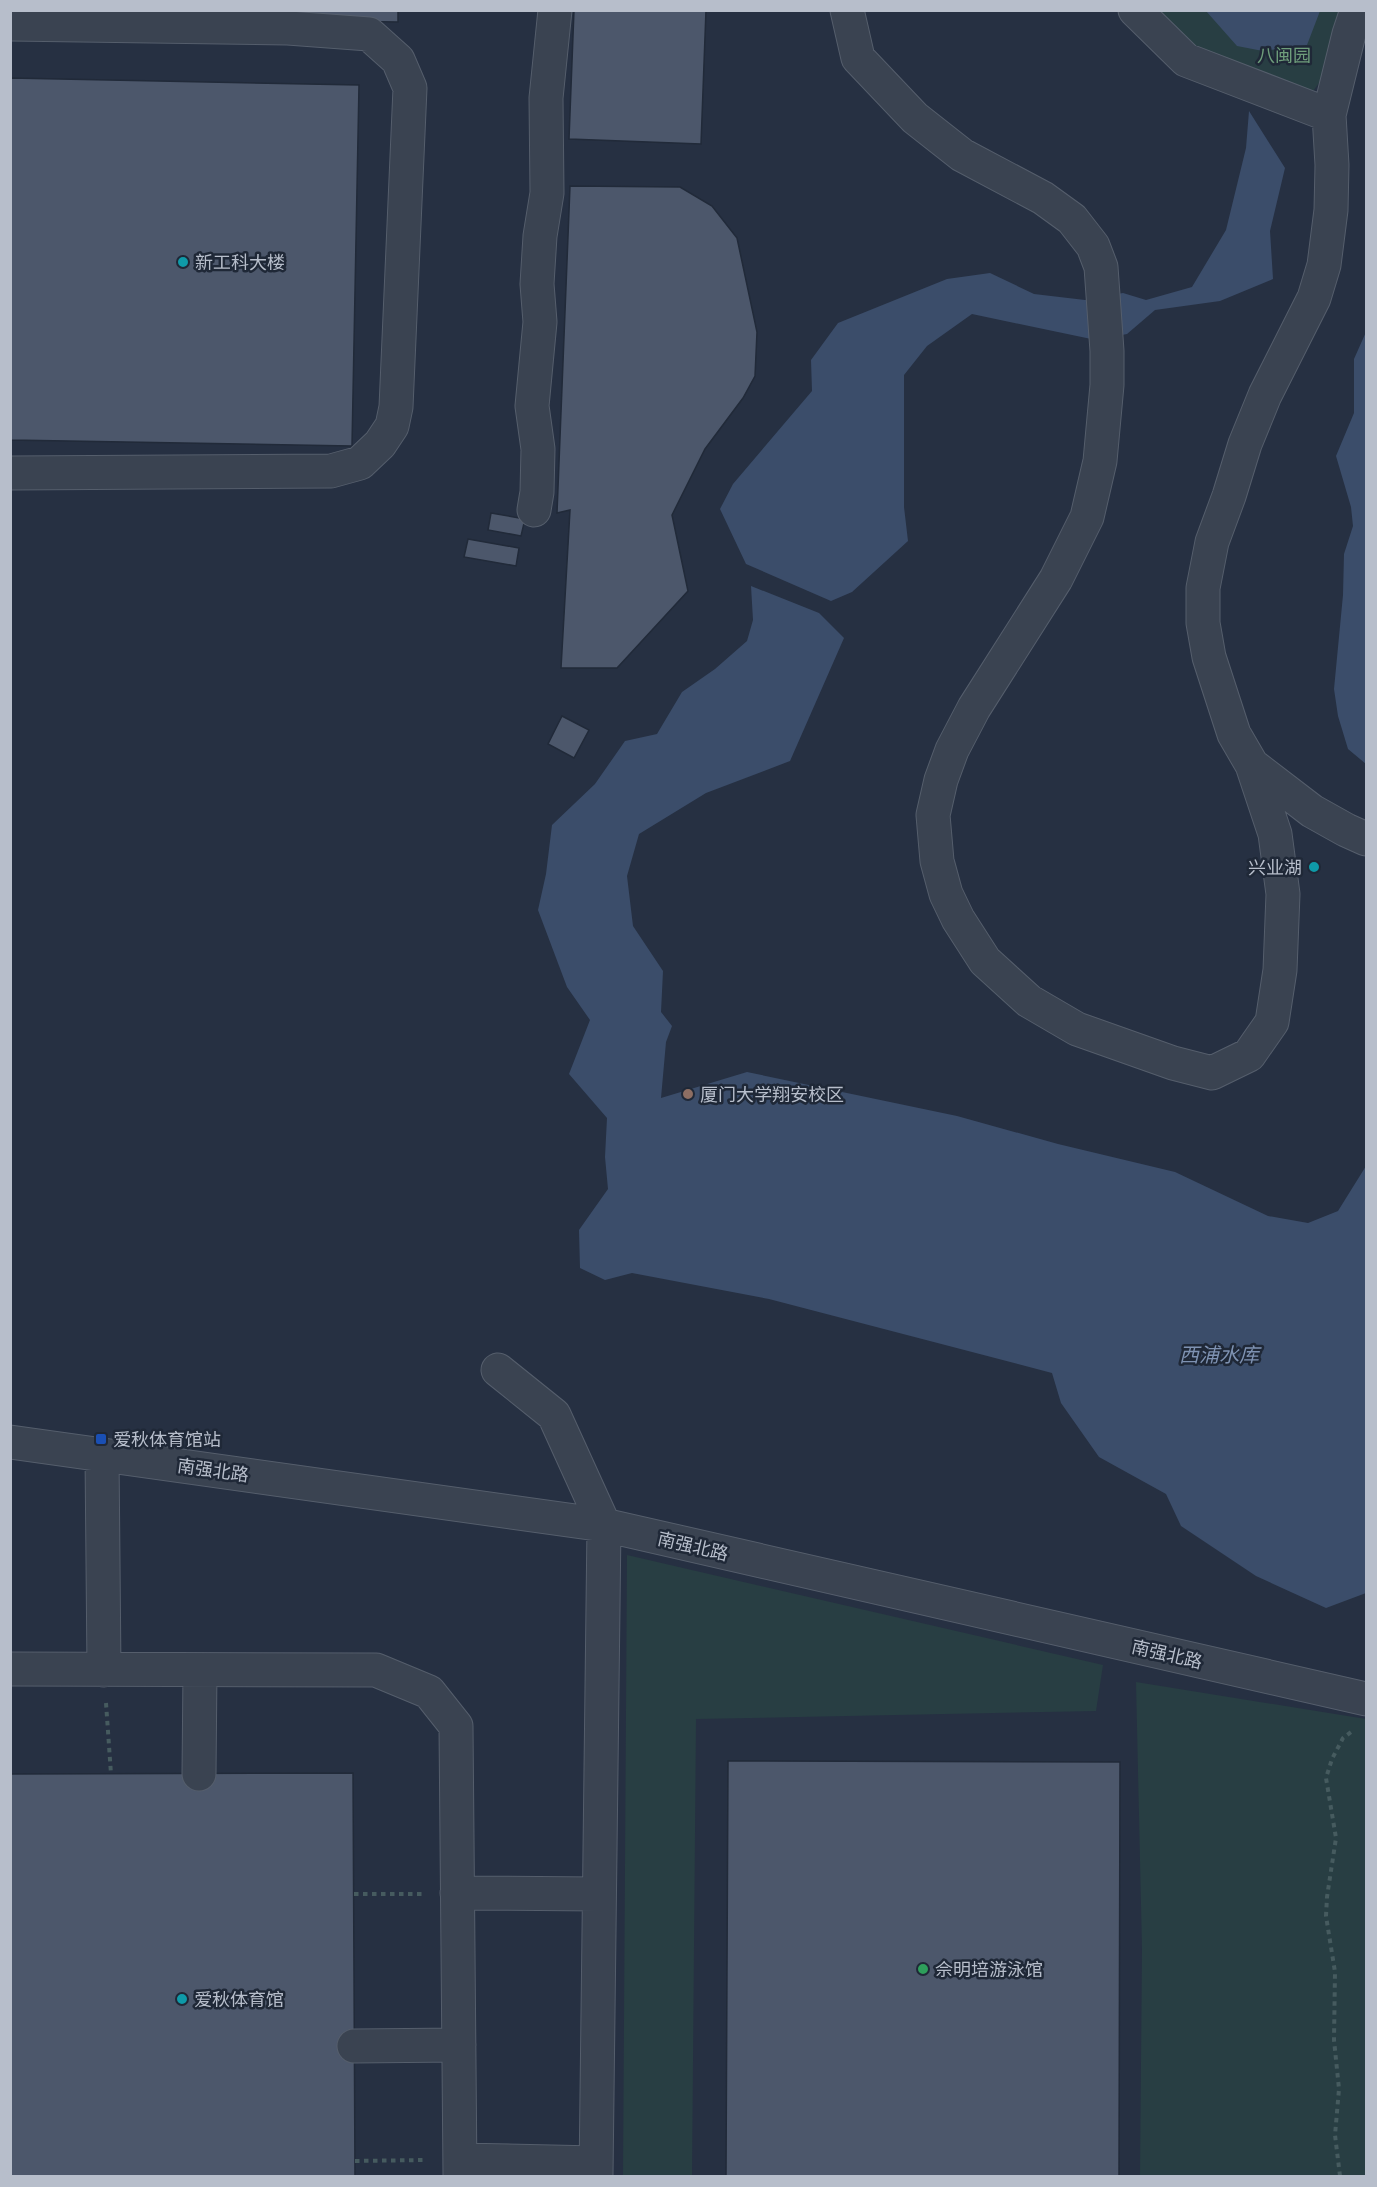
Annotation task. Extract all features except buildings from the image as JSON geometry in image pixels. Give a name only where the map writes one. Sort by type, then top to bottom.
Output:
[{"type":"street","points":[[534,510],[537,492],[538,448],[532,406],[540,322],[537,284],[540,236],[547,193],[546,98],[555,10]]},
{"type":"street","points":[[847,10],[858,58],[915,118],[962,155],[1043,198],[1072,219],[1094,246],[1101,267],[1107,385],[1100,461],[1087,518],[1056,579],[974,708],[952,750],[941,780],[933,815],[937,861],[946,894],[958,919],[985,962],[1029,1001],[1077,1029],[1173,1063],[1212,1073],[1249,1055],[1272,1022],[1280,970],[1282,894],[1275,834],[1252,765],[1234,734],[1209,657],[1203,623],[1203,588],[1212,542],[1245,444],[1265,395],[1314,298],[1324,265],[1331,210],[1332,165],[1329,115],[1349,34],[1358,10]]},
{"type":"street","points":[[1135,10],[1186,60],[1329,115]]},
{"type":"street","points":[[10,24],[288,28],[369,34],[398,60],[410,88],[396,407],[392,426],[381,444],[360,463],[331,471],[10,473]]},
{"type":"street","points":[[1252,765],[1312,811],[1366,839]]},
{"type":"street","points":[[10,1669],[376,1670],[429,1692],[456,1726],[460,2168],[596,2170],[604,1525],[554,1415],[498,1370]]},
{"type":"street","name":"南强北路","points":[[10,1442],[604,1525],[1366,1699]]},
{"type":"street","points":[[102,1455],[104,1670]]},
{"type":"street","points":[[199,1773],[200,1670]]},
{"type":"street","points":[[457,1893],[599,1894]]},
{"type":"street","points":[[354,2046],[459,2045]]},
{"type":"path","points":[[104,1670],[111,1773]]},
{"type":"path","points":[[1340,2176],[1335,2135],[1339,2089],[1334,2040],[1335,1972],[1326,1916],[1336,1838],[1326,1778],[1343,1738],[1352,1731]]},
{"type":"path","points":[[354,1894],[457,1893]]},
{"type":"path","points":[[355,2161],[460,2168]]},
{"type":"green space","name":"八闽园","points":[[1366,10],[1366,18],[1295,116],[1138,11]]},
{"type":"green space","points":[[627,1555],[1103,1665],[1096,1711],[696,1719],[692,2176],[623,2176]]},
{"type":"green space","points":[[1136,1682],[1366,1719],[1366,2176],[1140,2176],[1142,1949]]},
{"type":"water","points":[[1206,11],[1320,11],[1307,45],[1263,51],[1237,46]]},
{"type":"water","points":[[1249,111],[1285,168],[1270,231],[1273,279],[1220,301],[1155,310],[1127,334],[1096,340],[972,314],[927,346],[904,375],[904,507],[908,541],[852,592],[831,601],[746,564],[720,509],[733,484],[812,391],[811,360],[838,323],[947,279],[990,273],[1034,294],[1085,300],[1123,293],[1146,300],[1192,287],[1226,230],[1246,148]]},
{"type":"water","points":[[1366,332],[1366,764],[1348,749],[1338,716],[1334,689],[1343,595],[1344,554],[1353,526],[1351,507],[1336,456],[1354,413],[1354,359]]},
{"type":"water","name":"西浦水库","points":[[751,586],[819,613],[844,638],[790,761],[706,793],[639,834],[627,876],[633,926],[663,971],[661,1012],[672,1026],[666,1042],[661,1098],[747,1072],[957,1116],[1058,1144],[1175,1172],[1268,1216],[1308,1223],[1338,1211],[1366,1166],[1366,1593],[1326,1608],[1256,1576],[1181,1526],[1166,1494],[1099,1457],[1061,1403],[1052,1373],[769,1299],[632,1273],[605,1280],[580,1268],[579,1230],[608,1189],[605,1157],[607,1118],[569,1074],[590,1020],[567,987],[538,910],[546,874],[552,825],[595,784],[625,741],[657,734],[682,692],[715,669],[747,641],[753,620]]},
{"type":"place","name":"新工科大楼","points":[[183,262]]},
{"type":"place","name":"兴业湖","points":[[1314,867]]},
{"type":"place","name":"厦门大学翔安校区","points":[[688,1094]]},
{"type":"place","name":"爱秋体育馆站","points":[[101,1439]]},
{"type":"place","name":"佘明培游泳馆","points":[[923,1969]]},
{"type":"place","name":"爱秋体育馆","points":[[182,1999]]}]
